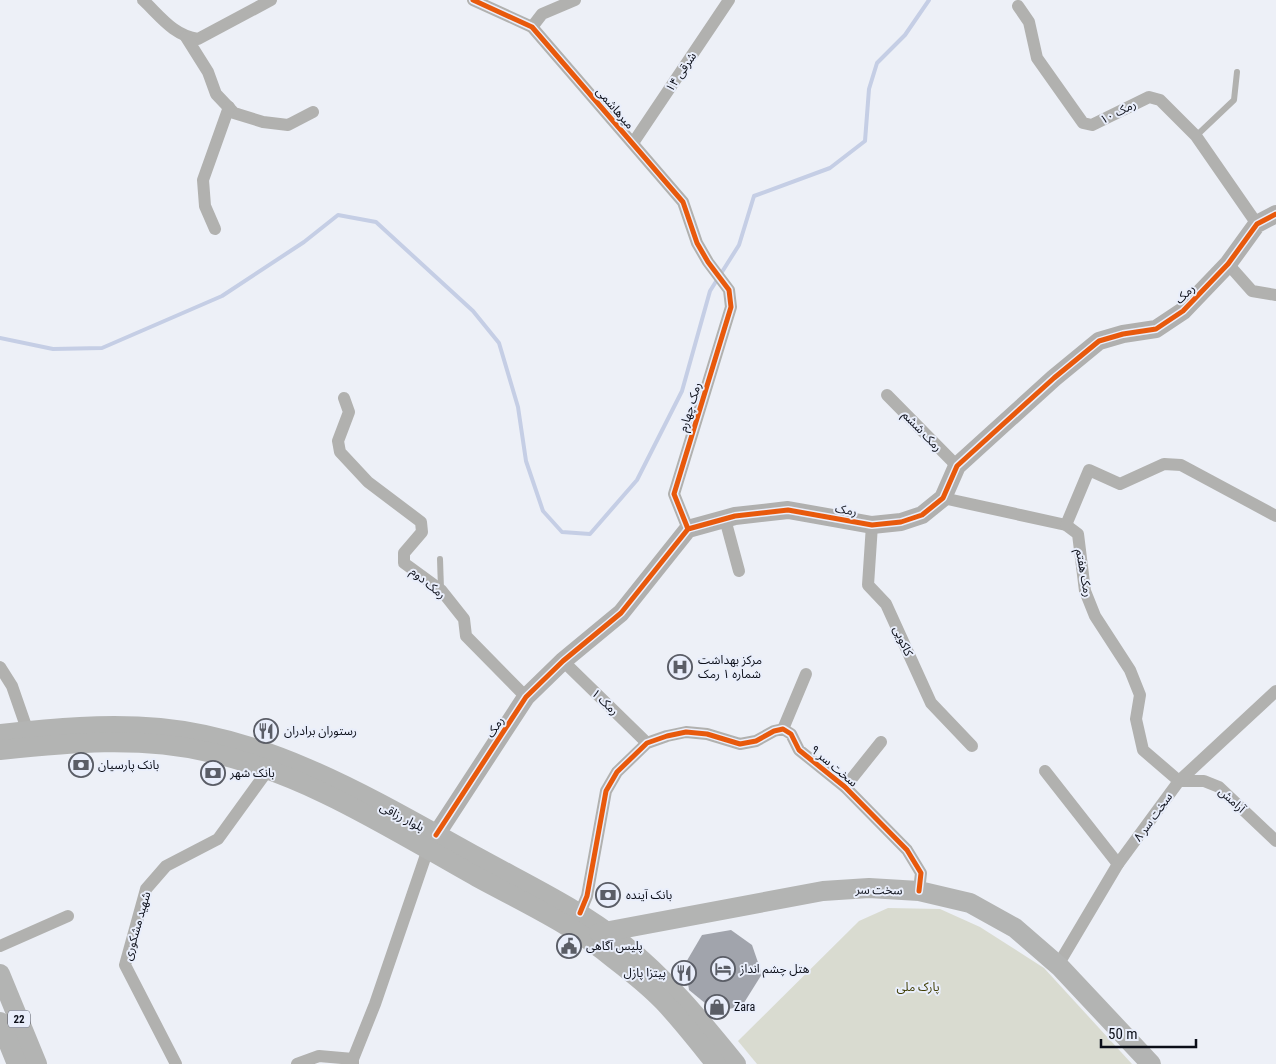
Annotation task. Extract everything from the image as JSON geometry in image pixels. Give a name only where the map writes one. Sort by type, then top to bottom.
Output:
[{"type":"main road","name":"بلوار رزاقی","points":[[0,734],[112,726],[161,728],[211,737],[260,750],[300,765],[339,783],[432,842],[575,921],[602,939],[625,946],[674,990],[736,1064]]},
{"type":"main road","name":"بلوار رزاقی","points":[[0,750],[112,742],[159,743],[208,752],[294,779],[432,842]]},
{"type":"main road","name":"سخت سر","points":[[602,939],[823,891],[869,888],[919,891],[970,903],[1015,928],[1058,965],[1151,1064]]},
{"type":"main road","name":"بلوار رزاقی","points":[[602,939],[614,958],[663,1001],[716,1064]]},
{"type":"main road","name":"22","points":[[0,974],[38,1064]]},
{"type":"main road","name":"22","points":[[0,1022],[17,1064]]},
{"type":"street","points":[[143,0],[174,30],[186,37],[198,39],[271,0]]},
{"type":"street","name":"میرهاشمی","points":[[473,0],[532,27],[683,202],[697,243],[708,262],[729,290]]},
{"type":"street","points":[[532,27],[542,14],[575,0]]},
{"type":"street","name":"شرقی ۱۴","points":[[633,143],[729,0]]},
{"type":"street","name":"رمک ۱۰","points":[[1018,6],[1029,22],[1038,58],[1083,123],[1092,125],[1149,96],[1160,100],[1196,136],[1257,224]]},
{"type":"street","points":[[186,37],[208,72],[216,94],[234,114],[263,122],[288,125],[313,112]]},
{"type":"street","points":[[215,229],[205,206],[203,180],[228,108]]},
{"type":"street","name":"رمک","points":[[432,842],[526,698],[563,661],[621,613],[688,529],[735,516],[788,510],[872,525],[902,522],[922,516],[943,498],[957,466],[1054,378],[1099,342],[1123,334],[1156,329],[1183,311],[1228,264],[1257,224],[1276,214]]},
{"type":"street","points":[[1228,264],[1252,292],[1276,294]]},
{"type":"street","name":"رمک چهارم","points":[[688,529],[674,494],[731,307],[729,290]]},
{"type":"street","name":"رمک ششم","points":[[887,395],[957,466]]},
{"type":"street","name":"رمک دوم","points":[[344,398],[349,412],[338,441],[340,452],[368,482],[421,522],[422,532],[404,553],[404,563],[441,590],[464,619],[466,636],[526,698]]},
{"type":"street","points":[[943,498],[1066,525],[1089,470],[1120,484],[1164,464],[1181,465],[1276,516]]},
{"type":"street","points":[[725,519],[739,571]]},
{"type":"street","name":"کاکویی","points":[[872,525],[868,585],[886,604],[931,703],[972,746]]},
{"type":"street","name":"رمک هفتم","points":[[1066,525],[1078,534],[1085,590],[1094,616],[1130,670],[1140,695],[1136,719],[1143,750],[1179,781]]},
{"type":"street","name":"رمک ۱","points":[[563,661],[647,743]]},
{"type":"street","points":[[0,667],[12,686],[28,732]]},
{"type":"street","points":[[575,921],[587,896],[606,792],[617,772],[647,743],[667,736],[686,732],[707,734],[740,744],[756,741],[774,731],[783,730],[806,674]]},
{"type":"street","name":"سخت سر ۸","points":[[1058,965],[1118,864],[1179,781],[1276,691]]},
{"type":"street","name":"سخت سر ۹","points":[[783,730],[791,734],[800,750],[845,787],[907,850],[921,873],[919,891]]},
{"type":"street","points":[[845,787],[882,742]]},
{"type":"street","name":"شهید مشکوری","points":[[176,1064],[125,964],[146,889],[166,866],[218,839],[268,770]]},
{"type":"street","points":[[1045,771],[1118,864]]},
{"type":"street","name":"آرامش","points":[[1179,781],[1204,782],[1219,786],[1276,841]]},
{"type":"street","points":[[296,1064],[320,1056],[353,1061],[432,842]]},
{"type":"street","points":[[0,946],[68,916]]},
{"type":"lane","points":[[1196,136],[1234,100],[1237,72]]},
{"type":"lane","points":[[440,559],[441,590]]},
{"type":"green space","name":"پارک ملی","points":[[888,908],[940,909],[980,927],[1044,968],[1132,1064],[757,1064],[738,1041],[859,921]]},
{"type":"building","name":"هتل چشم انداز","points":[[731,930],[752,945],[762,974],[742,1006],[716,1012],[689,990],[685,964],[702,935]]},
{"type":"waterway","points":[[0,338],[53,349],[102,348],[222,296],[304,242],[338,215],[376,222],[473,311],[499,343],[518,407],[526,461],[543,511],[562,532],[590,534],[637,480],[682,391],[710,291],[739,245],[754,196],[830,168],[865,141],[869,89],[877,63],[905,35],[929,0]]},
{"type":"cycle path","points":[[473,0],[532,27],[683,202],[697,243],[708,262],[729,290],[731,307],[674,494],[688,529]]},
{"type":"cycle path","points":[[436,835],[526,697],[563,661],[621,613],[688,529],[735,516],[788,510],[872,525],[901,522],[922,515],[943,498],[957,466],[1054,378],[1099,341],[1123,334],[1156,329],[1183,311],[1228,264],[1257,224],[1276,214]]},
{"type":"cycle path","points":[[580,913],[587,896],[606,791],[617,772],[647,743],[686,732],[707,734],[740,744],[756,741],[774,731],[783,729],[791,734],[799,750],[845,787],[907,850],[921,873],[919,891]]},
{"type":"place","name":"مرکز بهداشت شماره ۱ رمک","points":[[680,667]]},
{"type":"place","name":"رستوران برادران","points":[[266,731]]},
{"type":"place","name":"بانک پارسیان","points":[[81,765]]},
{"type":"place","name":"بانک شهر","points":[[213,773]]},
{"type":"place","name":"بانک آینده","points":[[608,895]]},
{"type":"place","name":"پلیس آگاهی","points":[[569,946]]},
{"type":"place","name":"هتل چشم انداز","points":[[723,969]]},
{"type":"place","name":"پیتزا پازل","points":[[684,973]]},
{"type":"place","name":"Zara","points":[[717,1007]]}]
